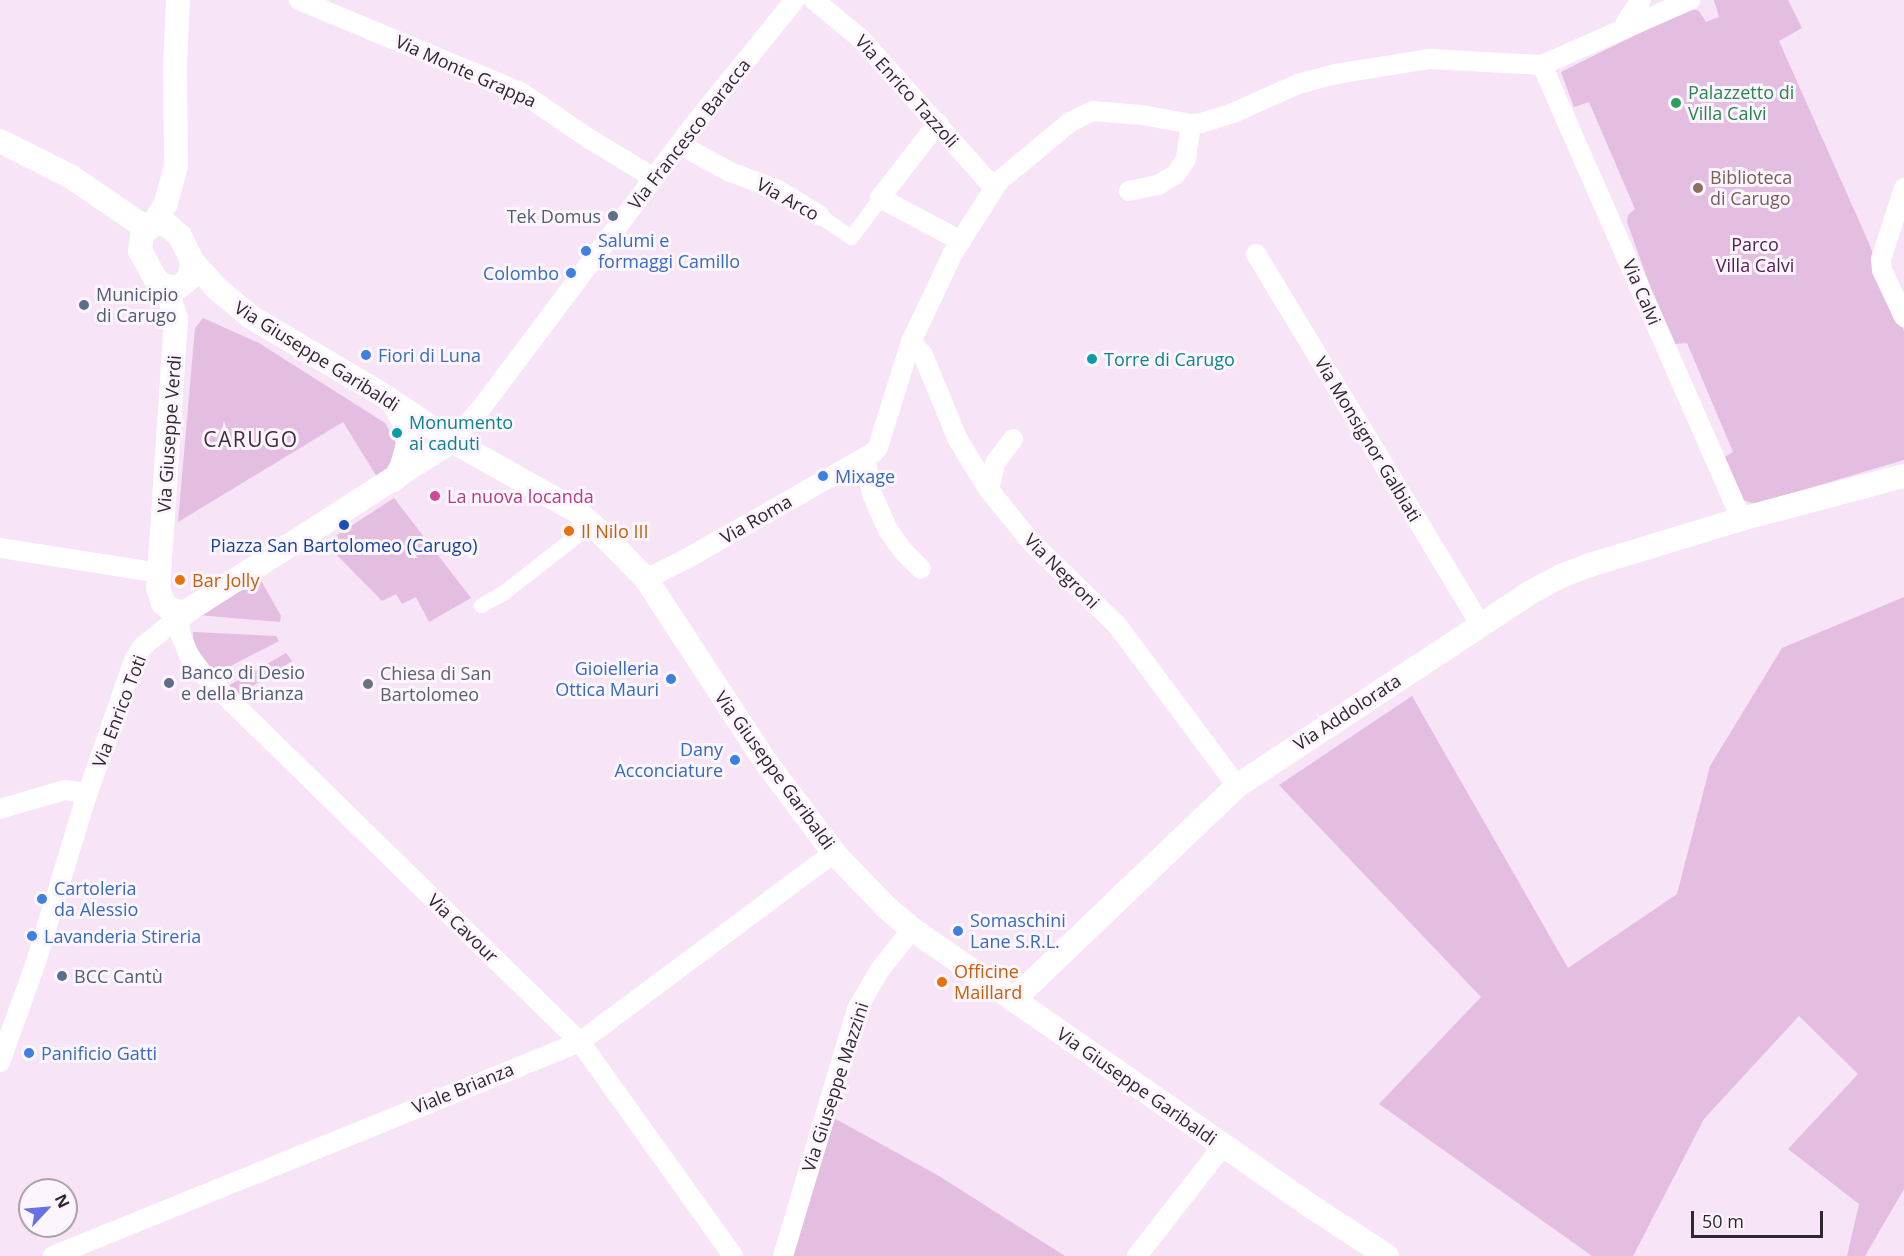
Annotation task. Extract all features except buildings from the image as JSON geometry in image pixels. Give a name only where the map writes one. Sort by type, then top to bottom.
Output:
[{"type":"street","points":[[0,141],[70,176],[154,231],[186,244],[192,261],[190,278],[185,284],[177,288],[162,285],[144,259],[154,231],[166,203],[176,166],[175,64],[178,0]]},
{"type":"street","name":"Via Monte Grappa","points":[[299,0],[517,90],[588,138],[654,178]]},
{"type":"street","name":"Via Francesco Baracca","points":[[452,441],[482,407],[679,144],[795,0]]},
{"type":"street","name":"Via Enrico Tazzoli","points":[[814,0],[860,38],[994,188]]},
{"type":"street","points":[[1625,29],[1626,22],[1641,0]]},
{"type":"street","points":[[921,569],[903,551],[888,530],[872,494],[864,458],[878,447],[911,342],[961,241],[999,181],[1070,122],[1093,111],[1142,115],[1191,124],[1233,113],[1298,84],[1391,63],[1430,58],[1542,65],[1690,0]]},
{"type":"street","name":"Via Calvi","points":[[1542,65],[1741,519]]},
{"type":"street","points":[[938,123],[880,198],[961,241]]},
{"type":"street","points":[[1129,191],[1158,185],[1176,174],[1186,159],[1191,143],[1191,124]]},
{"type":"street","name":"Via Arco","points":[[679,144],[728,171],[778,190],[851,237],[880,198]]},
{"type":"street","points":[[1904,188],[1881,259],[1882,270],[1904,317]]},
{"type":"street","name":"Via Monsignor Galbiati","points":[[1256,254],[1480,624]]},
{"type":"street","name":"Via Giuseppe Garibaldi","points":[[192,261],[216,288],[251,317],[394,403],[452,441],[561,501],[591,524],[646,579],[756,748],[834,853],[912,929],[1223,1146],[1387,1256]]},
{"type":"street","name":"Via Giuseppe Verdi","points":[[142,647],[157,627],[158,580],[176,320],[171,299],[162,285]]},
{"type":"street","name":"Via Negroni","points":[[911,342],[923,355],[958,440],[989,490],[1032,543],[1117,625],[1237,786]]},
{"type":"street","points":[[394,403],[405,424],[408,444],[402,466],[394,480]]},
{"type":"street","points":[[989,490],[994,463],[1013,439]]},
{"type":"street","name":"Via Enrico Toti","points":[[0,1062],[36,962],[85,801],[134,660],[142,647],[181,616],[452,441]]},
{"type":"street","name":"Via Roma","points":[[646,579],[864,458]]},
{"type":"street","name":"Via Addolorata","points":[[1013,1000],[1237,786],[1480,624],[1561,576],[1741,519],[1904,476]]},
{"type":"street","points":[[481,605],[504,592],[591,524]]},
{"type":"street","points":[[0,548],[158,580],[164,603],[181,616]]},
{"type":"street","name":"Via Cavour","points":[[181,616],[181,636],[189,655],[203,674],[580,1042],[733,1256]]},
{"type":"street","points":[[0,809],[65,790],[79,792],[85,801]]},
{"type":"street","name":"Viale Brianza","points":[[53,1256],[580,1042],[834,853]]},
{"type":"street","name":"Via Giuseppe Mazzini","points":[[783,1256],[857,1010],[879,971],[912,929]]},
{"type":"street","points":[[1137,1256],[1223,1146]]},
{"type":"green space","name":"Parco Villa Calvi","points":[[1714,0],[1788,0],[1802,28],[1779,41],[1868,241],[1904,331],[1904,460],[1755,504],[1743,500],[1723,458],[1733,452],[1687,343],[1675,344],[1655,300],[1627,222],[1628,215],[1635,209],[1589,102],[1574,107],[1561,72],[1690,8],[1699,11],[1706,22],[1719,17]]},
{"type":"green space","points":[[203,318],[259,343],[385,423],[400,449],[390,467],[377,477],[343,422],[178,522],[195,328]]},
{"type":"green space","points":[[394,498],[471,598],[429,622],[416,597],[402,604],[396,594],[382,601],[325,543]]},
{"type":"green space","points":[[259,577],[281,616],[280,622],[197,615]]},
{"type":"green space","points":[[1904,597],[1904,1189],[1865,1256],[1847,1256],[1859,1204],[1788,1149],[1858,1074],[1799,1016],[1704,1119],[1633,1256],[1592,1256],[1379,1104],[1481,997],[1279,785],[1412,696],[1568,968],[1677,894],[1710,766],[1782,648]]},
{"type":"green space","points":[[193,632],[276,636],[279,641],[215,674],[194,648]]},
{"type":"green space","points":[[286,653],[292,661],[240,694],[228,686]]},
{"type":"green space","points":[[834,1118],[939,1176],[1065,1256],[791,1256]]},
{"type":"place","name":"Palazzetto di Villa Calvi","points":[[1676,103]]},
{"type":"place","name":"Biblioteca di Carugo","points":[[1698,188]]},
{"type":"place","name":"Tek Domus","points":[[613,216]]},
{"type":"place","name":"Salumi e formaggi Camillo","points":[[586,251]]},
{"type":"place","name":"Colombo","points":[[571,273]]},
{"type":"place","name":"Municipio di Carugo","points":[[84,305]]},
{"type":"place","name":"Fiori di Luna","points":[[366,355]]},
{"type":"place","name":"Torre di Carugo","points":[[1092,359]]},
{"type":"place","name":"Monumento ai caduti","points":[[397,433]]},
{"type":"place","name":"Mixage","points":[[823,476]]},
{"type":"place","name":"La nuova locanda","points":[[435,496]]},
{"type":"place","name":"Piazza San Bartolomeo (Carugo)","points":[[344,525]]},
{"type":"place","name":"Il Nilo III","points":[[569,531]]},
{"type":"place","name":"Bar Jolly","points":[[180,580]]},
{"type":"place","name":"Gioielleria Ottica Mauri","points":[[671,679]]},
{"type":"place","name":"Banco di Desio e della Brianza","points":[[169,683]]},
{"type":"place","name":"Chiesa di San Bartolomeo","points":[[368,684]]},
{"type":"place","name":"Dany Acconciature","points":[[735,760]]},
{"type":"place","name":"Cartoleria da Alessio","points":[[42,899]]},
{"type":"place","name":"Somaschini Lane S.R.L.","points":[[958,931]]},
{"type":"place","name":"Lavanderia Stireria","points":[[32,936]]},
{"type":"place","name":"BCC Cantù","points":[[62,976]]},
{"type":"place","name":"Officine Maillard","points":[[942,982]]},
{"type":"place","name":"Panificio Gatti","points":[[29,1053]]},
{"type":"district","name":"CARUGO","points":[[251,439]]}]
